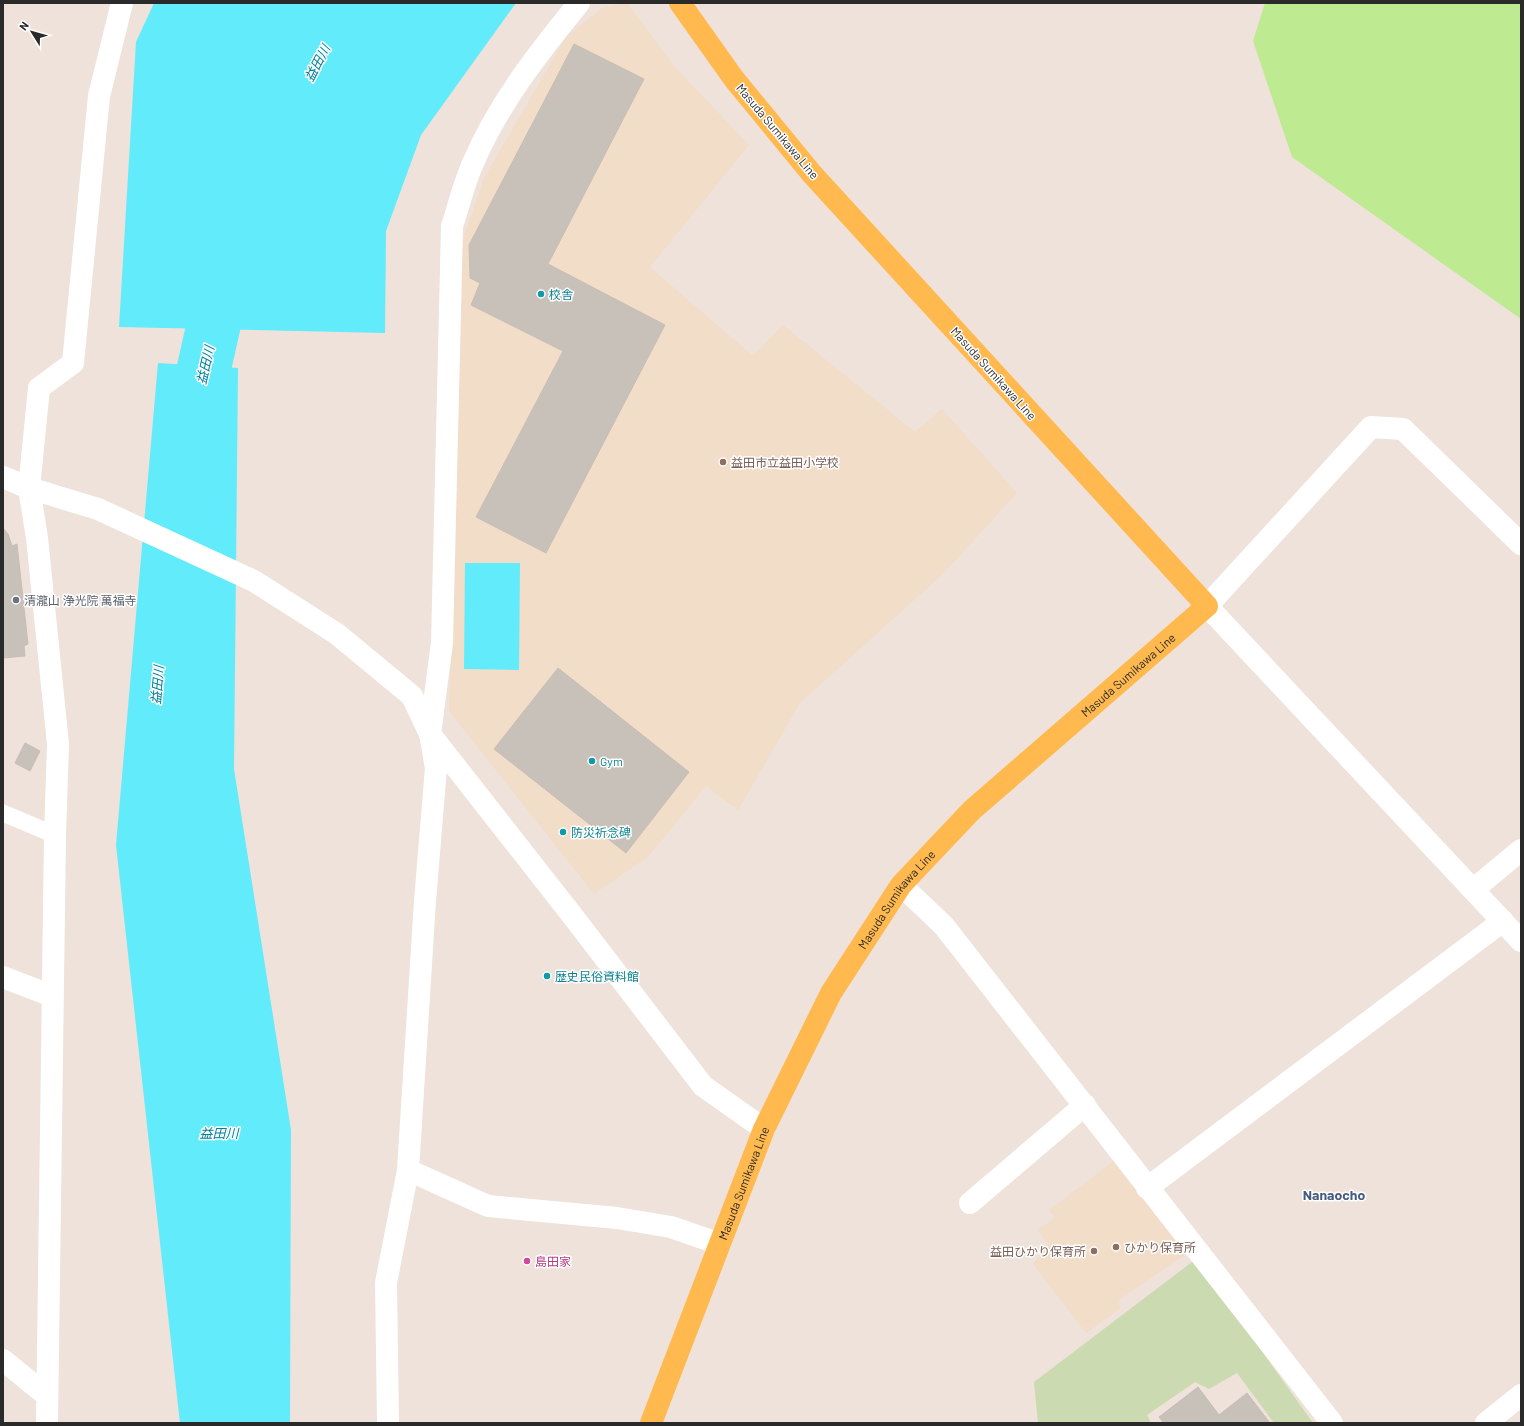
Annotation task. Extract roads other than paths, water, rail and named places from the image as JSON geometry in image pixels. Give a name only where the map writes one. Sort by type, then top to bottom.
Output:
[{"type":"main road","name":"Masuda Sumikawa Line","points":[[651,1423],[764,1129],[831,993],[901,885],[972,810],[1207,606],[812,174],[734,79],[680,3]]},
{"type":"street","points":[[47,1423],[46,1395],[52,996],[58,744],[37,538],[29,488],[39,388],[73,363],[99,96],[122,3]]},
{"type":"street","points":[[388,1423],[386,1283],[408,1170],[425,901],[436,768],[430,734],[442,643],[452,226],[473,163],[503,107],[553,36],[579,3]]},
{"type":"street","points":[[1521,544],[1402,429],[1371,427],[1207,606],[1474,889],[1521,941]]},
{"type":"street","points":[[3,477],[29,488],[98,509],[254,581],[337,634],[412,696],[430,734],[703,1086],[764,1129]]},
{"type":"street","points":[[1474,889],[1521,850]]},
{"type":"street","points":[[901,885],[944,926],[1332,1423]]},
{"type":"street","points":[[1148,1188],[1503,921]]},
{"type":"street","points":[[3,977],[52,996]]},
{"type":"street","points":[[970,1203],[1085,1105]]},
{"type":"street","points":[[408,1170],[488,1206],[617,1218],[671,1227],[720,1244]]},
{"type":"street","points":[[3,1360],[46,1395]]},
{"type":"street","points":[[1486,1423],[1521,1395]]},
{"type":"lane","points":[[3,814],[55,835]]},
{"type":"water","name":"益田川","points":[[154,3],[516,3],[421,135],[386,231],[385,333],[119,327],[136,42]]},
{"type":"water","name":"益田川","points":[[158,363],[238,368],[234,769],[291,1130],[290,1423],[180,1423],[116,845]]},
{"type":"water","points":[[465,563],[520,563],[519,670],[464,669]]},
{"type":"waterway","name":"益田川","points":[[188,439],[215,319],[233,257]]},
{"type":"place","name":"校舎","points":[[541,294]]},
{"type":"place","name":"益田市立益田小学校","points":[[723,462]]},
{"type":"place","name":"清瀧山 浄光院 萬福寺","points":[[16,600]]},
{"type":"place","name":"Gym","points":[[592,761]]},
{"type":"place","name":"防災祈念碑","points":[[563,832]]},
{"type":"place","name":"歴史民俗資料館","points":[[547,976]]},
{"type":"place","name":"ひかり保育所","points":[[1116,1247]]},
{"type":"place","name":"益田ひかり保育所","points":[[1094,1251]]},
{"type":"place","name":"島田家","points":[[527,1261]]},
{"type":"district","name":"Nanaocho","points":[[1334,1194]]}]
